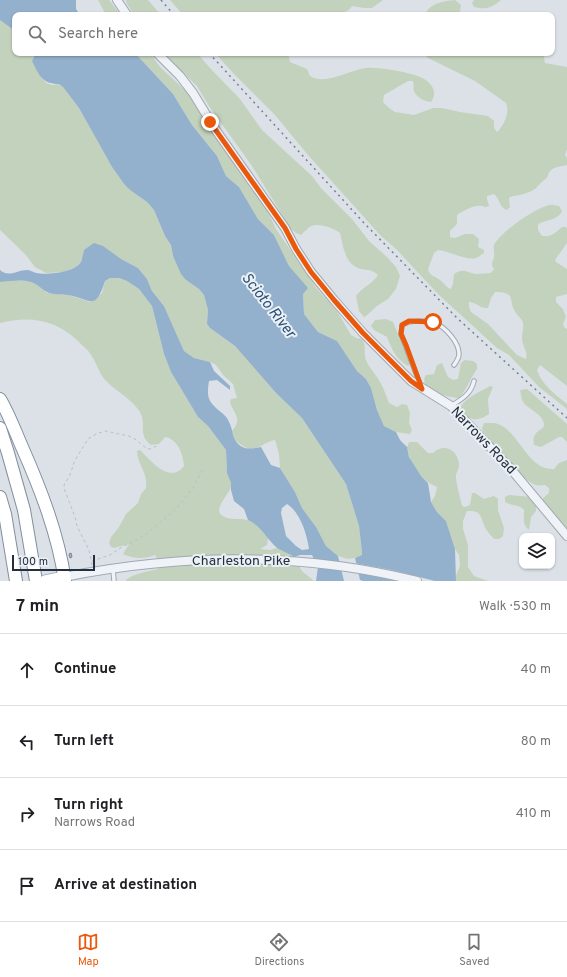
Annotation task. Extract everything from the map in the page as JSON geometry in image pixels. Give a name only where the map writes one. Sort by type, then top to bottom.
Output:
[{"type":"highway","points":[[0,399],[46,505],[64,579]]},
{"type":"highway","points":[[0,428],[24,510],[36,581]]},
{"type":"highway","points":[[0,497],[16,581]]},
{"type":"main road","points":[[46,581],[64,579]]},
{"type":"street","points":[[117,0],[125,12]]},
{"type":"street","name":"Narrows Road","points":[[160,56],[194,93],[215,130],[285,228],[296,249],[311,272],[334,300],[363,333],[411,381],[451,406],[511,468],[567,536]]},
{"type":"street","name":"Charleston Pike","points":[[64,579],[94,571],[113,568],[218,559],[294,561],[344,566],[418,581]]},
{"type":"lane","points":[[422,389],[401,334],[402,325],[409,321],[433,322],[445,330],[455,342],[458,349],[458,360],[454,365]]},
{"type":"lane","points":[[451,406],[468,395],[473,387],[474,381]]},
{"type":"lane","points":[[113,568],[114,581]]},
{"type":"path","points":[[94,571],[89,550],[77,526],[65,491],[64,485],[70,475],[75,460],[88,439],[105,431],[129,436],[146,448],[150,449],[159,445]]},
{"type":"path","points":[[92,561],[110,556],[122,547],[139,539],[155,527],[181,503],[193,488],[203,468]]},
{"type":"green space","points":[[98,0],[109,0],[119,12],[104,12]]},
{"type":"green space","points":[[126,0],[148,0],[158,12],[132,12]]},
{"type":"green space","points":[[170,0],[383,0],[372,8],[352,6],[344,12],[180,12]]},
{"type":"green space","points":[[455,0],[461,5],[460,12],[426,12],[433,5]]},
{"type":"green space","points":[[474,0],[501,0],[491,7],[482,8],[474,7],[472,3]]},
{"type":"green space","points":[[0,20],[12,29],[12,56],[33,56],[39,72],[44,80],[52,85],[59,84],[63,87],[79,108],[112,167],[124,184],[147,202],[154,210],[165,236],[171,245],[173,256],[186,280],[199,289],[204,295],[208,310],[207,324],[210,328],[235,346],[276,393],[302,418],[346,484],[359,526],[362,555],[348,559],[338,556],[326,546],[316,527],[302,508],[295,492],[280,468],[279,454],[275,440],[254,449],[250,449],[238,443],[232,431],[237,423],[237,416],[230,402],[231,399],[237,398],[233,384],[223,375],[216,365],[194,358],[184,351],[164,306],[152,291],[147,279],[138,268],[121,259],[84,250],[81,262],[76,267],[64,272],[46,273],[35,267],[25,254],[0,230]]},
{"type":"green space","points":[[138,56],[152,56],[160,67],[187,92],[215,137],[252,190],[264,203],[276,229],[317,289],[337,311],[351,335],[362,339],[366,360],[384,389],[389,403],[397,407],[402,404],[407,405],[410,413],[409,423],[412,430],[410,434],[396,432],[384,426],[377,410],[371,388],[366,379],[357,371],[337,341],[318,332],[304,314],[303,294],[307,288],[289,266],[274,235],[258,219],[239,187],[226,176],[217,156],[192,125],[173,94]]},
{"type":"green space","points":[[167,56],[200,56],[240,99],[262,130],[312,176],[321,188],[352,219],[369,241],[387,257],[396,267],[400,276],[396,289],[388,299],[364,317],[359,311],[356,296],[378,275],[370,270],[358,268],[350,262],[343,248],[340,233],[334,229],[326,226],[315,225],[311,226],[301,235],[291,229],[252,166],[209,106],[197,86]]},
{"type":"green space","points":[[218,56],[289,56],[290,62],[307,69],[310,76],[316,79],[330,78],[366,68],[380,68],[418,76],[428,82],[434,91],[434,96],[431,102],[417,96],[414,91],[413,81],[408,81],[384,95],[383,102],[395,112],[414,115],[433,108],[442,108],[488,116],[494,121],[494,128],[497,132],[506,119],[506,103],[475,81],[426,56],[544,56],[545,63],[567,67],[567,149],[565,155],[567,158],[567,165],[552,169],[547,178],[532,191],[510,197],[510,207],[506,210],[494,194],[487,196],[489,206],[475,206],[458,214],[457,224],[450,231],[450,237],[455,238],[465,234],[473,234],[479,239],[478,247],[484,250],[484,253],[477,258],[472,259],[438,250],[434,253],[428,269],[431,275],[442,281],[451,289],[454,274],[457,272],[463,271],[477,274],[491,273],[494,269],[492,264],[494,245],[503,234],[519,221],[537,210],[551,205],[559,206],[562,211],[561,214],[553,219],[540,223],[538,225],[538,230],[542,236],[548,236],[562,227],[566,227],[567,229],[567,243],[555,260],[567,269],[567,294],[556,297],[556,302],[563,309],[566,317],[563,324],[567,329],[567,386],[540,365],[537,370],[546,385],[567,404],[567,409],[539,387],[509,355],[497,348],[439,295],[396,249],[381,236],[308,155],[275,115]],"holes":[[[495,292],[507,294],[511,298],[513,309],[522,321],[522,341],[526,353],[526,359],[517,355],[488,324],[471,312],[469,307],[469,302],[488,308],[491,298]]]},
{"type":"green space","points":[[110,278],[118,278],[127,281],[139,289],[152,306],[164,354],[171,372],[198,417],[208,426],[226,450],[227,473],[231,483],[231,488],[219,509],[220,514],[230,519],[244,519],[254,523],[268,538],[267,545],[260,549],[270,550],[277,548],[285,551],[294,557],[302,571],[314,581],[125,581],[136,574],[158,569],[159,561],[155,555],[139,558],[123,554],[129,544],[114,548],[111,547],[109,543],[111,537],[119,527],[126,514],[138,503],[141,494],[146,488],[145,477],[137,456],[137,451],[140,450],[162,470],[173,473],[179,471],[184,466],[179,448],[170,438],[165,437],[159,444],[151,445],[147,441],[143,433],[142,416],[137,407],[106,381],[89,352],[63,329],[44,322],[33,320],[0,323],[0,282],[14,280],[29,281],[37,284],[47,293],[69,295],[90,302],[102,293],[105,281]]},
{"type":"green space","points":[[386,319],[393,322],[410,364],[408,366],[395,354],[387,337],[374,330],[371,326],[375,320]]},
{"type":"green space","points":[[465,360],[473,361],[477,364],[477,369],[459,398],[435,392],[426,384],[424,380],[426,375],[434,374],[437,365],[442,363],[448,377],[453,380],[458,379],[461,363]]},
{"type":"green space","points":[[490,386],[493,387],[488,399],[489,414],[482,418],[476,419],[463,416],[460,409],[462,405],[473,396]]},
{"type":"green space","points":[[527,389],[567,424],[567,442],[562,437],[559,437],[541,447],[534,445],[534,436],[544,426],[544,424],[543,420],[522,400],[520,390]]},
{"type":"green space","points":[[484,423],[496,423],[509,431],[532,459],[545,468],[554,469],[559,463],[567,460],[567,531],[543,500],[543,498],[549,493],[549,488],[545,485],[537,485],[529,481],[515,469],[483,432],[482,428]]},
{"type":"green space","points":[[409,442],[417,442],[428,453],[433,453],[441,448],[445,448],[456,454],[459,465],[456,478],[462,506],[465,507],[470,505],[472,493],[475,493],[484,499],[494,496],[498,499],[498,510],[504,528],[503,536],[499,539],[494,539],[476,512],[467,511],[463,521],[463,529],[468,545],[468,567],[474,576],[488,581],[456,581],[455,578],[460,566],[459,555],[455,549],[446,521],[437,512],[431,502],[435,496],[437,487],[421,476],[413,465],[408,453],[407,447]]},
{"type":"green space","points":[[509,495],[531,497],[536,504],[536,511],[531,517],[529,530],[524,523],[524,510],[520,507],[505,502],[505,497]]},
{"type":"water","points":[[0,0],[76,0],[76,9],[78,12],[12,12],[12,29],[0,20]]},
{"type":"water","name":"Scioto River","points":[[138,56],[173,94],[192,125],[217,156],[226,176],[239,187],[258,219],[274,235],[289,266],[308,288],[303,294],[304,314],[318,332],[337,341],[357,371],[366,379],[371,388],[377,410],[384,426],[396,432],[400,440],[407,447],[409,457],[421,476],[428,483],[431,502],[437,512],[446,521],[455,549],[456,581],[360,580],[355,558],[362,555],[359,526],[346,484],[302,418],[276,393],[235,346],[210,328],[207,324],[208,310],[204,295],[181,274],[173,256],[171,245],[165,236],[154,210],[147,202],[124,184],[112,167],[79,108],[63,87],[42,78],[32,61],[34,57]]},
{"type":"water","points":[[94,243],[103,246],[121,259],[138,268],[147,279],[152,291],[164,306],[184,351],[194,358],[210,362],[214,371],[230,386],[230,390],[217,380],[209,381],[208,396],[211,403],[228,419],[235,440],[244,448],[261,447],[271,465],[280,468],[295,492],[302,508],[316,527],[326,546],[338,556],[344,581],[316,581],[318,567],[312,555],[300,555],[294,557],[272,544],[256,525],[248,520],[244,509],[234,501],[231,483],[227,473],[226,450],[208,426],[198,417],[171,372],[164,354],[152,306],[139,289],[127,281],[119,278],[110,278],[105,281],[98,297],[95,300],[87,301],[68,295],[49,293],[36,284],[27,281],[16,280],[0,282],[0,270],[10,274],[27,270],[47,274],[73,269],[81,262],[84,250]],"holes":[[[287,504],[296,512],[302,524],[307,537],[309,549],[302,550],[286,536],[281,513],[282,508]]]},
{"type":"pier","points":[[354,563],[392,570],[435,581],[399,581],[357,573]]},
{"type":"railway","points":[[161,0],[171,12]]},
{"type":"railway","points":[[212,56],[364,223],[457,318],[567,418]]},
{"type":"route","points":[[210,122],[269,204],[311,272],[363,333],[411,381],[422,389],[400,329],[402,325],[409,321],[433,322]]}]
